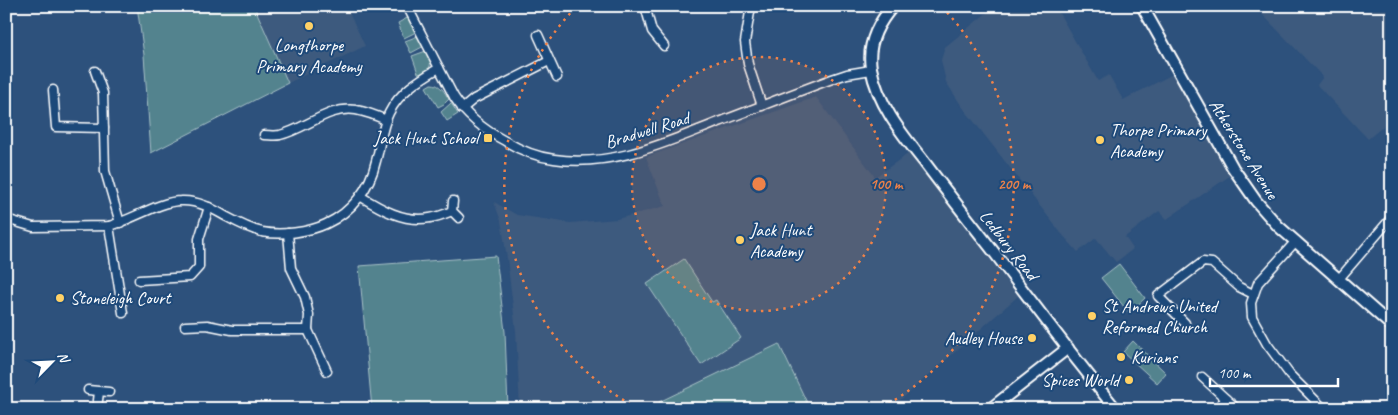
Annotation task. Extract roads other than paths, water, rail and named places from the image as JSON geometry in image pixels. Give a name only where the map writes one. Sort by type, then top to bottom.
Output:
[{"type":"street","name":"Bradwell Road","points":[[407,6],[462,109],[495,136],[519,148],[554,160],[581,161],[605,159],[653,148],[847,74],[871,70]]},
{"type":"street","points":[[645,6],[652,31],[664,46]]},
{"type":"street","points":[[752,6],[745,42],[748,64],[762,106]]},
{"type":"street","points":[[871,70],[870,62],[874,35],[893,6]]},
{"type":"street","name":"Atherstone Avenue","points":[[1142,6],[1239,178],[1265,212],[1278,226],[1392,326]]},
{"type":"street","points":[[538,35],[557,77]]},
{"type":"street","points":[[462,109],[474,99],[549,61]]},
{"type":"street","points":[[6,219],[34,227],[109,226],[168,203],[182,201],[196,202],[247,227],[264,232],[288,233],[314,229],[327,224],[346,211],[360,196],[370,178],[376,161],[382,129],[390,112],[410,86],[439,68]]},
{"type":"street","name":"Ledbury Road","points":[[871,70],[876,89],[896,125],[1116,409]]},
{"type":"street","points":[[95,71],[103,93],[105,171],[120,223]]},
{"type":"street","points":[[53,90],[56,127],[104,128]]},
{"type":"street","points":[[264,135],[278,135],[292,131],[330,113],[344,110],[356,110],[386,120]]},
{"type":"street","points":[[360,196],[397,216],[413,219],[428,218],[452,211]]},
{"type":"street","points":[[452,211],[453,201]]},
{"type":"street","points":[[139,280],[190,277],[199,267],[199,239],[209,207]]},
{"type":"street","points":[[452,211],[459,218]]},
{"type":"street","points":[[1339,279],[1392,217]]},
{"type":"street","points":[[109,226],[122,313]]},
{"type":"street","points":[[288,233],[291,268],[305,297],[309,315],[308,330],[327,371]]},
{"type":"street","points":[[1296,241],[1258,283],[1251,302],[1252,317],[1267,344],[1290,375],[1324,409]]},
{"type":"street","points":[[1185,323],[1158,296],[1203,262],[1212,263],[1239,287],[1253,294]]},
{"type":"street","points":[[185,326],[206,325],[232,330],[308,330]]},
{"type":"street","points":[[990,409],[1068,348]]},
{"type":"street","points":[[1202,377],[1237,409]]},
{"type":"street","points":[[88,390],[109,392]]},
{"type":"street","points":[[97,409],[98,392]]},
{"type":"street","points":[[1217,409],[1226,399]]},
{"type":"place","name":"Longthorpe Primary Academy","points":[[309,26]]},
{"type":"place","name":"Jack Hunt School","points":[[488,138]]},
{"type":"place","name":"Thorpe Primary Academy","points":[[1100,140]]},
{"type":"place","name":"Jack Hunt Academy","points":[[740,240]]},
{"type":"place","name":"Stoneleigh Court","points":[[60,298]]},
{"type":"place","name":"St Andrews United Reformed Church","points":[[1092,316]]},
{"type":"place","name":"Audley House","points":[[1032,338]]},
{"type":"place","name":"Kurians","points":[[1121,357]]},
{"type":"place","name":"Spices World","points":[[1129,380]]}]
